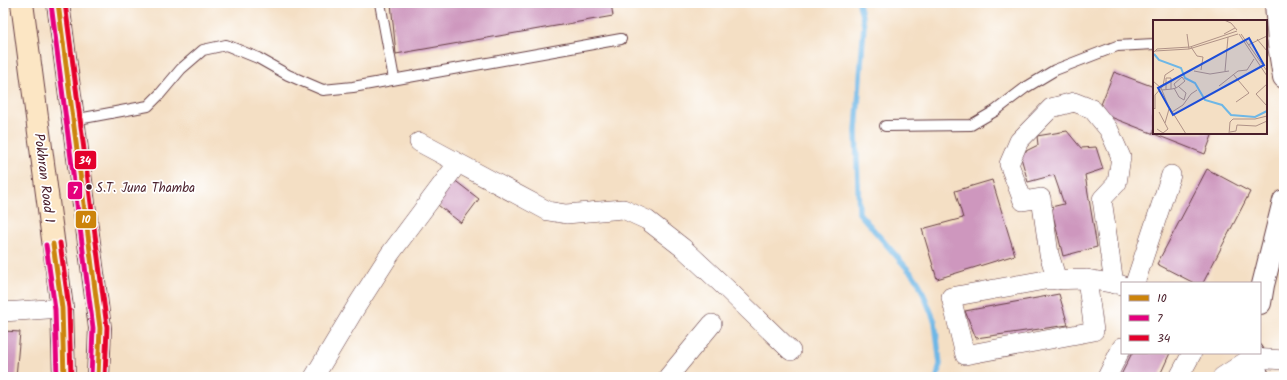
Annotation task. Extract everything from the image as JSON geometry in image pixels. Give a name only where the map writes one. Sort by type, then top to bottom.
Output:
[{"type":"main road","name":"Pokhran Road 1","points":[[22,3],[62,308],[64,377]]},
{"type":"main road","points":[[58,3],[100,328],[98,377]]},
{"type":"street","points":[[1276,3],[1272,45],[1284,77]]},
{"type":"street","points":[[1057,280],[1049,254],[1041,198],[1023,201],[1009,164],[1019,141],[1051,108],[1074,102],[1092,109],[1109,130],[1121,157],[1117,183],[1102,199],[1118,284],[1087,279],[1057,280],[1045,280],[951,297],[966,355],[1094,331],[1087,279]]},
{"type":"street","points":[[419,142],[548,211],[566,214],[623,208],[647,220],[683,248],[791,350]]},
{"type":"street","points":[[314,377],[390,254],[458,163]]},
{"type":"street","points":[[1135,282],[1171,175]]},
{"type":"street","points":[[1261,297],[1284,200]]},
{"type":"street","points":[[3,312],[62,308]]},
{"type":"street","points":[[668,377],[712,324]]},
{"type":"street","points":[[1107,377],[1121,349]]},
{"type":"street","points":[[1179,377],[1191,354]]},
{"type":"street","points":[[1222,377],[1224,374],[1254,363],[1284,360]]},
{"type":"lane","points":[[380,3],[394,79]]},
{"type":"lane","points":[[73,120],[148,106],[181,69],[203,50],[226,45],[258,58],[288,75],[323,90],[353,87],[621,39]]},
{"type":"lane","points":[[885,126],[971,125],[995,111],[1026,88],[1055,70],[1117,46],[1153,44]]},
{"type":"building","points":[[391,3],[611,3],[613,16],[396,54]]},
{"type":"building","points":[[1114,72],[1153,87],[1153,134],[1098,112]]},
{"type":"building","points":[[1067,131],[1081,148],[1096,147],[1103,169],[1085,175],[1097,247],[1063,256],[1051,207],[1064,204],[1054,175],[1028,182],[1020,154],[1038,145],[1037,136]]},
{"type":"building","points":[[1154,134],[1213,134],[1205,154]]},
{"type":"building","points":[[1207,169],[1250,192],[1204,282],[1192,282],[1157,264]]},
{"type":"building","points":[[453,179],[479,199],[461,223],[434,202]]},
{"type":"building","points":[[992,180],[1015,255],[937,279],[922,229],[963,218],[955,191]]},
{"type":"building","points":[[1059,294],[1068,325],[976,338],[965,311]]},
{"type":"building","points":[[3,331],[20,332],[16,377],[3,377]]},
{"type":"building","points":[[1132,354],[1170,354],[1159,377],[1120,377]]},
{"type":"waterway","points":[[859,3],[864,25],[856,131],[859,213],[918,281],[935,322],[940,364],[937,377]]},
{"type":"transit line","name":"10","points":[[58,3],[100,328],[98,377]]},
{"type":"transit line","name":"34","points":[[65,3],[107,327],[105,377]]},
{"type":"transit line","name":"7","points":[[51,4],[93,328],[91,377]]},
{"type":"transit line","name":"34","points":[[60,243],[69,308],[71,377]]},
{"type":"transit line","name":"10","points":[[53,244],[62,308],[64,377]]},
{"type":"transit line","name":"7","points":[[46,245],[55,309],[57,377]]},
{"type":"place","name":"S.T. Juna Thamba","points":[[89,187]]}]
